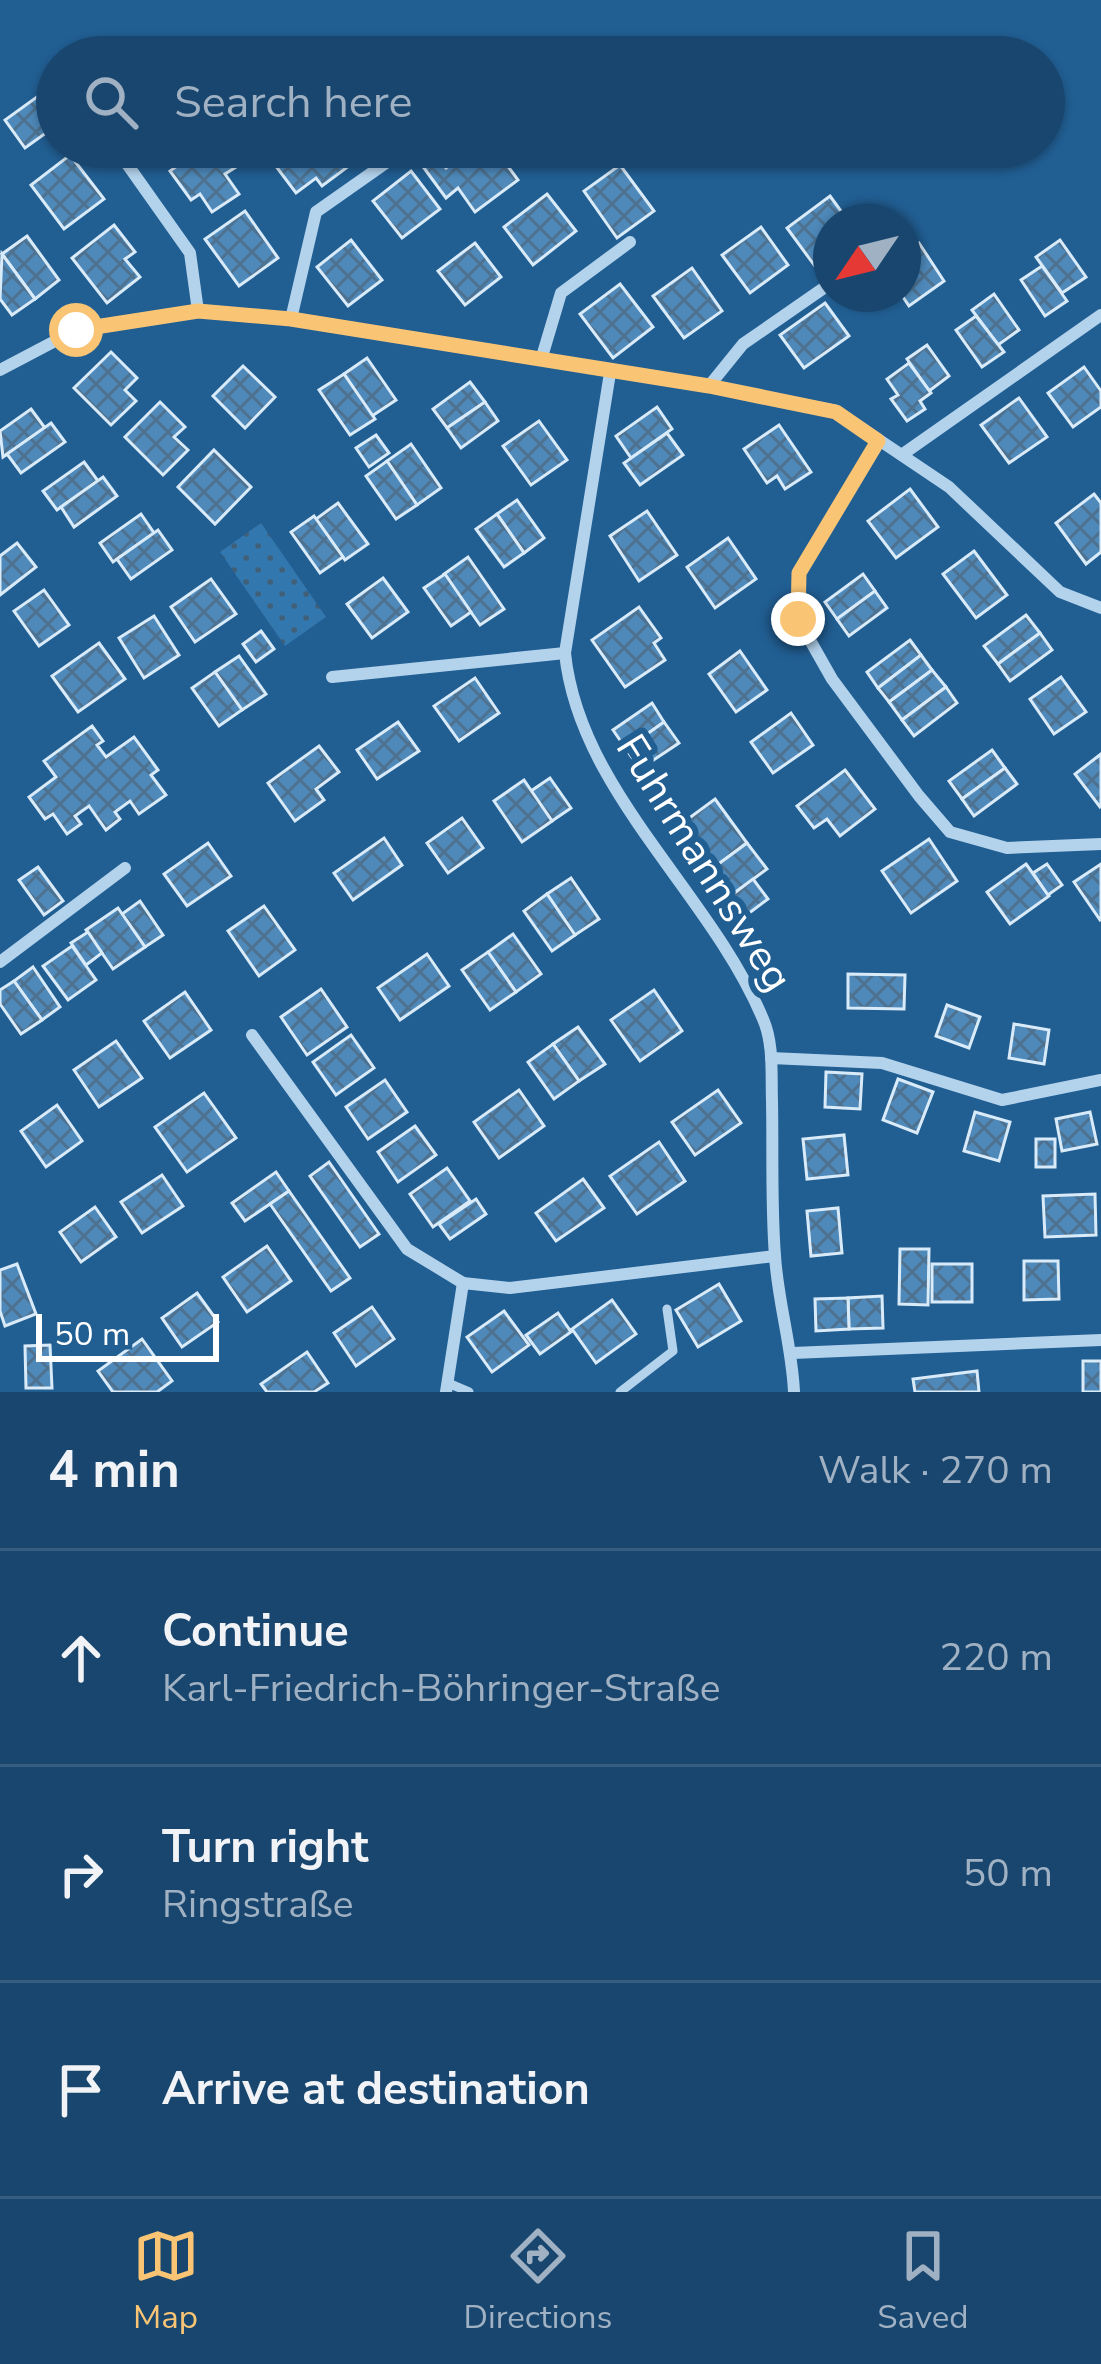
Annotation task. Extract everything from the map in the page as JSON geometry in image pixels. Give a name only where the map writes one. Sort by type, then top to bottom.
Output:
[{"type":"street","points":[[130,168],[190,253],[198,311]]},
{"type":"street","points":[[291,319],[316,212],[379,168]]},
{"type":"street","points":[[541,360],[560,293],[630,242]]},
{"type":"street","points":[[709,386],[743,344],[813,295]]},
{"type":"street","points":[[0,370],[76,330],[198,311],[291,319],[709,386],[836,412],[949,488],[1060,592],[1101,608]]},
{"type":"street","points":[[903,454],[1101,315]]},
{"type":"street","name":"Fuhrmannsweg","points":[[610,373],[565,653],[569,692],[584,734],[632,813],[722,939],[766,1024],[771,1058],[775,1256],[793,1353],[794,1392]]},
{"type":"street","points":[[878,441],[799,573],[798,619],[832,679],[950,832],[1007,848],[1101,844]]},
{"type":"street","points":[[332,677],[565,653]]},
{"type":"street","points":[[0,962],[124,868]]},
{"type":"street","points":[[252,1036],[407,1249],[463,1283],[510,1288],[775,1256]]},
{"type":"street","points":[[771,1058],[881,1063],[1002,1100],[1101,1080]]},
{"type":"street","points":[[447,1387],[463,1283]]},
{"type":"street","points":[[793,1353],[1101,1340]]},
{"type":"lane","points":[[620,1392],[673,1351],[667,1309]]},
{"type":"lane","points":[[447,1387],[469,1392]]},
{"type":"shaded area","points":[[261,523],[326,617],[285,646],[220,552]]},
{"type":"building","points":[[36,98],[36,140],[25,148],[5,120]]},
{"type":"building","points":[[53,168],[80,168],[104,199],[64,229],[31,185]]},
{"type":"building","points":[[234,168],[225,174],[239,194],[212,212],[200,194],[191,200],[170,171]]},
{"type":"building","points":[[277,168],[346,168],[322,186],[316,178],[296,193]]},
{"type":"building","points":[[424,168],[509,168],[518,180],[475,212],[458,188],[446,198]]},
{"type":"building","points":[[622,168],[654,211],[617,238],[584,191]]},
{"type":"building","points":[[411,171],[440,209],[402,238],[373,201]]},
{"type":"building","points":[[547,194],[576,231],[533,265],[504,227]]},
{"type":"building","points":[[813,209],[813,263],[787,228]]},
{"type":"building","points":[[245,211],[278,258],[239,286],[205,239]]},
{"type":"building","points":[[114,225],[135,252],[125,259],[140,277],[107,303],[72,258]]},
{"type":"building","points":[[761,227],[788,265],[750,293],[722,255]]},
{"type":"building","points":[[27,236],[59,280],[35,299],[2,254]]},
{"type":"building","points":[[351,240],[382,280],[348,306],[317,267]]},
{"type":"building","points":[[1060,240],[1086,277],[1062,293],[1036,257]]},
{"type":"building","points":[[475,243],[501,277],[465,305],[438,271]]},
{"type":"building","points":[[921,246],[944,281],[921,297]]},
{"type":"building","points":[[2,254],[35,299],[12,315],[0,299]]},
{"type":"building","points":[[1042,266],[1067,301],[1045,316],[1021,280]]},
{"type":"building","points":[[692,268],[722,311],[684,338],[653,296]]},
{"type":"building","points":[[620,284],[653,327],[613,358],[580,314]]},
{"type":"building","points":[[994,294],[1019,330],[998,345],[972,310]]},
{"type":"building","points":[[813,312],[832,312],[849,336],[804,368],[780,335]]},
{"type":"building","points":[[976,316],[1004,352],[982,367],[956,330]]},
{"type":"building","points":[[927,345],[949,376],[929,391],[907,359]]},
{"type":"building","points":[[111,352],[137,378],[125,390],[136,401],[111,425],[74,388]]},
{"type":"building","points":[[367,358],[396,400],[372,416],[344,374]]},
{"type":"building","points":[[909,363],[931,393],[920,401],[925,409],[907,421],[891,399],[898,395],[887,379]]},
{"type":"building","points":[[243,366],[275,397],[245,428],[213,396]]},
{"type":"building","points":[[1084,367],[1101,391],[1101,407],[1073,427],[1048,393]]},
{"type":"building","points":[[344,374],[375,419],[350,435],[319,390]]},
{"type":"building","points":[[470,382],[485,402],[447,428],[433,409]]},
{"type":"building","points":[[1019,398],[1047,437],[1009,463],[981,425]]},
{"type":"building","points":[[160,402],[185,427],[174,437],[188,450],[163,475],[125,437]]},
{"type":"building","points":[[485,402],[498,421],[461,448],[447,428]]},
{"type":"building","points":[[657,407],[672,429],[631,458],[616,436]]},
{"type":"building","points":[[31,409],[45,428],[3,457],[0,431]]},
{"type":"building","points":[[539,421],[567,460],[531,485],[503,446]]},
{"type":"building","points":[[51,423],[65,442],[21,473],[7,454]]},
{"type":"building","points":[[779,425],[811,472],[785,489],[777,476],[767,483],[744,449]]},
{"type":"building","points":[[667,433],[683,455],[640,485],[624,463]]},
{"type":"building","points":[[376,435],[389,453],[369,467],[356,448]]},
{"type":"building","points":[[411,444],[441,488],[417,505],[387,461]]},
{"type":"building","points":[[214,450],[251,487],[215,524],[178,487]]},
{"type":"building","points":[[387,461],[417,505],[396,519],[366,476]]},
{"type":"building","points":[[84,462],[98,481],[57,510],[43,491]]},
{"type":"building","points":[[103,477],[117,496],[74,527],[61,507]]},
{"type":"building","points":[[910,489],[938,527],[896,558],[868,521]]},
{"type":"building","points":[[1094,494],[1101,503],[1101,552],[1086,564],[1056,523]]},
{"type":"building","points":[[517,500],[544,538],[524,553],[497,514]]},
{"type":"building","points":[[338,503],[368,544],[345,560],[316,519]]},
{"type":"building","points":[[647,511],[677,555],[639,581],[610,536]]},
{"type":"building","points":[[141,514],[154,533],[113,562],[100,543]]},
{"type":"building","points":[[497,514],[524,553],[504,567],[476,529]]},
{"type":"building","points":[[314,516],[343,557],[320,573],[291,532]]},
{"type":"building","points":[[158,530],[172,550],[131,579],[117,559]]},
{"type":"building","points":[[728,538],[756,579],[715,608],[687,567]]},
{"type":"building","points":[[17,543],[36,567],[0,595],[0,556]]},
{"type":"building","points":[[974,551],[1007,595],[976,618],[943,574]]},
{"type":"building","points":[[468,557],[504,609],[480,625],[444,574]]},
{"type":"building","points":[[445,574],[471,612],[451,626],[424,588]]},
{"type":"building","points":[[863,574],[875,591],[837,619],[825,602]]},
{"type":"building","points":[[383,578],[408,612],[372,638],[347,604]]},
{"type":"building","points":[[211,579],[236,614],[195,642],[171,607]]},
{"type":"building","points":[[44,590],[69,625],[39,646],[14,611]]},
{"type":"building","points":[[875,591],[887,608],[849,636],[837,619]]},
{"type":"building","points":[[639,607],[661,638],[654,643],[665,660],[625,687],[592,640]]},
{"type":"building","points":[[1026,615],[1040,633],[998,664],[984,646]]},
{"type":"building","points":[[154,616],[179,655],[144,678],[119,638]]},
{"type":"building","points":[[261,631],[274,649],[256,662],[243,644]]},
{"type":"building","points":[[1040,633],[1052,650],[1010,681],[998,664]]},
{"type":"building","points":[[910,640],[921,655],[878,688],[867,672]]},
{"type":"building","points":[[99,643],[125,679],[78,712],[52,676]]},
{"type":"building","points":[[740,651],[767,690],[736,712],[709,674]]},
{"type":"building","points":[[921,655],[932,670],[889,702],[878,688]]},
{"type":"building","points":[[239,656],[266,694],[242,710],[215,672]]},
{"type":"building","points":[[932,670],[946,687],[902,720],[889,702]]},
{"type":"building","points":[[215,672],[242,710],[219,726],[192,688]]},
{"type":"building","points":[[1061,677],[1086,712],[1054,734],[1030,699]]},
{"type":"building","points":[[475,678],[499,713],[459,741],[434,706]]},
{"type":"building","points":[[946,687],[957,703],[914,736],[902,720]]},
{"type":"building","points":[[652,703],[664,722],[626,749],[613,730]]},
{"type":"building","points":[[791,713],[813,745],[773,773],[751,742]]},
{"type":"building","points":[[398,722],[419,751],[377,779],[357,750]]},
{"type":"building","points":[[664,722],[679,743],[640,769],[626,749]]},
{"type":"building","points":[[92,726],[103,741],[97,745],[106,757],[134,737],[158,770],[151,775],[166,795],[139,814],[130,801],[115,812],[120,819],[106,830],[89,806],[75,816],[81,824],[67,834],[53,814],[45,819],[29,797],[56,777],[44,761]]},
{"type":"building","points":[[319,746],[339,772],[316,789],[324,800],[295,821],[268,783]]},
{"type":"building","points":[[992,750],[1005,768],[962,799],[949,781]]},
{"type":"building","points":[[1101,754],[1101,806],[1100,807],[1075,774]]},
{"type":"building","points":[[1005,768],[1017,784],[974,816],[962,799]]},
{"type":"building","points":[[845,770],[875,809],[840,836],[827,819],[814,828],[797,806]]},
{"type":"building","points":[[550,778],[571,808],[552,821],[531,791]]},
{"type":"building","points":[[524,780],[552,821],[522,842],[494,801]]},
{"type":"building","points":[[715,799],[747,843],[709,871],[677,827]]},
{"type":"building","points":[[462,818],[483,848],[448,873],[427,843]]},
{"type":"building","points":[[384,838],[402,865],[353,900],[334,873]]},
{"type":"building","points":[[929,839],[957,881],[911,913],[882,871]]},
{"type":"building","points":[[208,843],[231,876],[187,906],[164,874]]},
{"type":"building","points":[[747,843],[767,869],[729,897],[709,871]]},
{"type":"building","points":[[1026,864],[1049,896],[1010,924],[987,892]]},
{"type":"building","points":[[1047,864],[1062,885],[1048,895],[1033,873]]},
{"type":"building","points":[[1101,864],[1101,919],[1100,920],[1074,882]]},
{"type":"building","points":[[38,867],[63,901],[44,915],[19,880]]},
{"type":"building","points":[[571,878],[599,919],[575,935],[547,894]]},
{"type":"building","points":[[753,879],[768,899],[744,917],[729,897]]},
{"type":"building","points":[[547,894],[575,935],[552,951],[524,911]]},
{"type":"building","points":[[140,901],[163,935],[145,947],[122,914]]},
{"type":"building","points":[[264,906],[295,950],[259,976],[228,931]]},
{"type":"building","points":[[118,908],[145,947],[113,969],[86,930]]},
{"type":"building","points":[[88,932],[102,953],[86,965],[71,943]]},
{"type":"building","points":[[513,934],[541,974],[516,992],[488,952]]},
{"type":"building","points":[[72,946],[96,980],[68,1000],[43,966]]},
{"type":"building","points":[[488,952],[516,992],[490,1010],[462,970]]},
{"type":"building","points":[[427,954],[449,986],[400,1020],[378,988]]},
{"type":"building","points":[[33,967],[60,1007],[42,1020],[14,981]]},
{"type":"building","points":[[848,974],[905,975],[904,1009],[848,1008]]},
{"type":"building","points":[[14,981],[42,1020],[21,1034],[0,1004],[0,990]]},
{"type":"building","points":[[321,989],[347,1027],[307,1055],[281,1017]]},
{"type":"building","points":[[654,990],[682,1031],[640,1061],[611,1020]]},
{"type":"building","points":[[185,992],[211,1030],[170,1058],[144,1021]]},
{"type":"building","points":[[947,1005],[980,1017],[969,1048],[936,1036]]},
{"type":"building","points":[[1014,1024],[1049,1030],[1044,1064],[1009,1058]]},
{"type":"building","points":[[578,1027],[605,1064],[579,1081],[553,1044]]},
{"type":"building","points":[[351,1035],[374,1068],[336,1095],[313,1062]]},
{"type":"building","points":[[116,1041],[142,1078],[99,1107],[74,1070]]},
{"type":"building","points":[[553,1044],[579,1081],[554,1099],[528,1062]]},
{"type":"building","points":[[826,1072],[862,1074],[860,1109],[825,1107]]},
{"type":"building","points":[[898,1079],[933,1092],[917,1133],[883,1120]]},
{"type":"building","points":[[385,1080],[407,1112],[368,1139],[346,1107]]},
{"type":"building","points":[[519,1090],[544,1126],[499,1158],[474,1122]]},
{"type":"building","points":[[718,1090],[741,1123],[695,1155],[672,1122]]},
{"type":"building","points":[[204,1093],[236,1138],[187,1172],[155,1127]]},
{"type":"building","points":[[57,1105],[82,1141],[46,1167],[21,1131]]},
{"type":"building","points":[[975,1112],[1010,1122],[999,1161],[964,1151]]},
{"type":"building","points":[[1090,1112],[1097,1144],[1062,1151],[1056,1119]]},
{"type":"building","points":[[415,1126],[436,1155],[398,1182],[378,1152]]},
{"type":"building","points":[[844,1135],[848,1175],[807,1179],[803,1139]]},
{"type":"building","points":[[1036,1139],[1055,1139],[1055,1167],[1036,1167]]},
{"type":"building","points":[[659,1142],[685,1181],[637,1214],[610,1176]]},
{"type":"building","points":[[329,1162],[379,1234],[360,1247],[310,1176]]},
{"type":"building","points":[[447,1168],[470,1201],[433,1227],[410,1194]]},
{"type":"building","points":[[276,1172],[289,1191],[245,1221],[232,1203]]},
{"type":"building","points":[[162,1175],[183,1206],[142,1233],[121,1202]]},
{"type":"building","points":[[583,1179],[604,1208],[556,1241],[536,1213]]},
{"type":"building","points":[[289,1191],[350,1278],[331,1291],[270,1204]]},
{"type":"building","points":[[1095,1194],[1096,1235],[1045,1237],[1043,1196]]},
{"type":"building","points":[[476,1199],[486,1214],[450,1239],[439,1224]]},
{"type":"building","points":[[95,1207],[116,1237],[81,1262],[60,1232]]},
{"type":"building","points":[[838,1208],[842,1253],[811,1256],[807,1211]]},
{"type":"building","points":[[267,1246],[291,1281],[247,1312],[223,1277]]},
{"type":"building","points":[[900,1249],[929,1249],[928,1305],[899,1304]]},
{"type":"building","points":[[1024,1261],[1058,1261],[1059,1299],[1024,1300]]},
{"type":"building","points":[[17,1264],[36,1314],[5,1326],[0,1311],[0,1270]]},
{"type":"building","points":[[932,1264],[972,1264],[972,1302],[932,1302]]},
{"type":"building","points":[[719,1284],[741,1321],[698,1347],[676,1310]]},
{"type":"building","points":[[197,1293],[218,1322],[182,1347],[162,1318]]},
{"type":"building","points":[[882,1296],[883,1328],[849,1329],[848,1298]]},
{"type":"building","points":[[848,1298],[849,1329],[816,1331],[815,1299]]},
{"type":"building","points":[[612,1300],[636,1334],[596,1363],[572,1329]]},
{"type":"building","points":[[372,1307],[394,1339],[356,1366],[334,1333]]},
{"type":"building","points":[[504,1311],[529,1345],[492,1372],[467,1337]]},
{"type":"building","points":[[558,1313],[571,1332],[540,1354],[526,1335]]},
{"type":"building","points":[[142,1339],[172,1381],[157,1392],[113,1392],[98,1371]]},
{"type":"building","points":[[50,1345],[52,1388],[26,1388],[25,1346]]},
{"type":"building","points":[[307,1352],[328,1383],[314,1392],[267,1392],[261,1384]]},
{"type":"building","points":[[1083,1361],[1101,1361],[1101,1392],[1083,1392]]},
{"type":"building","points":[[977,1371],[979,1392],[915,1392],[913,1379]]},
{"type":"route","points":[[76,330],[198,311],[291,319],[709,386],[836,412],[878,441],[799,573],[798,619]]}]
